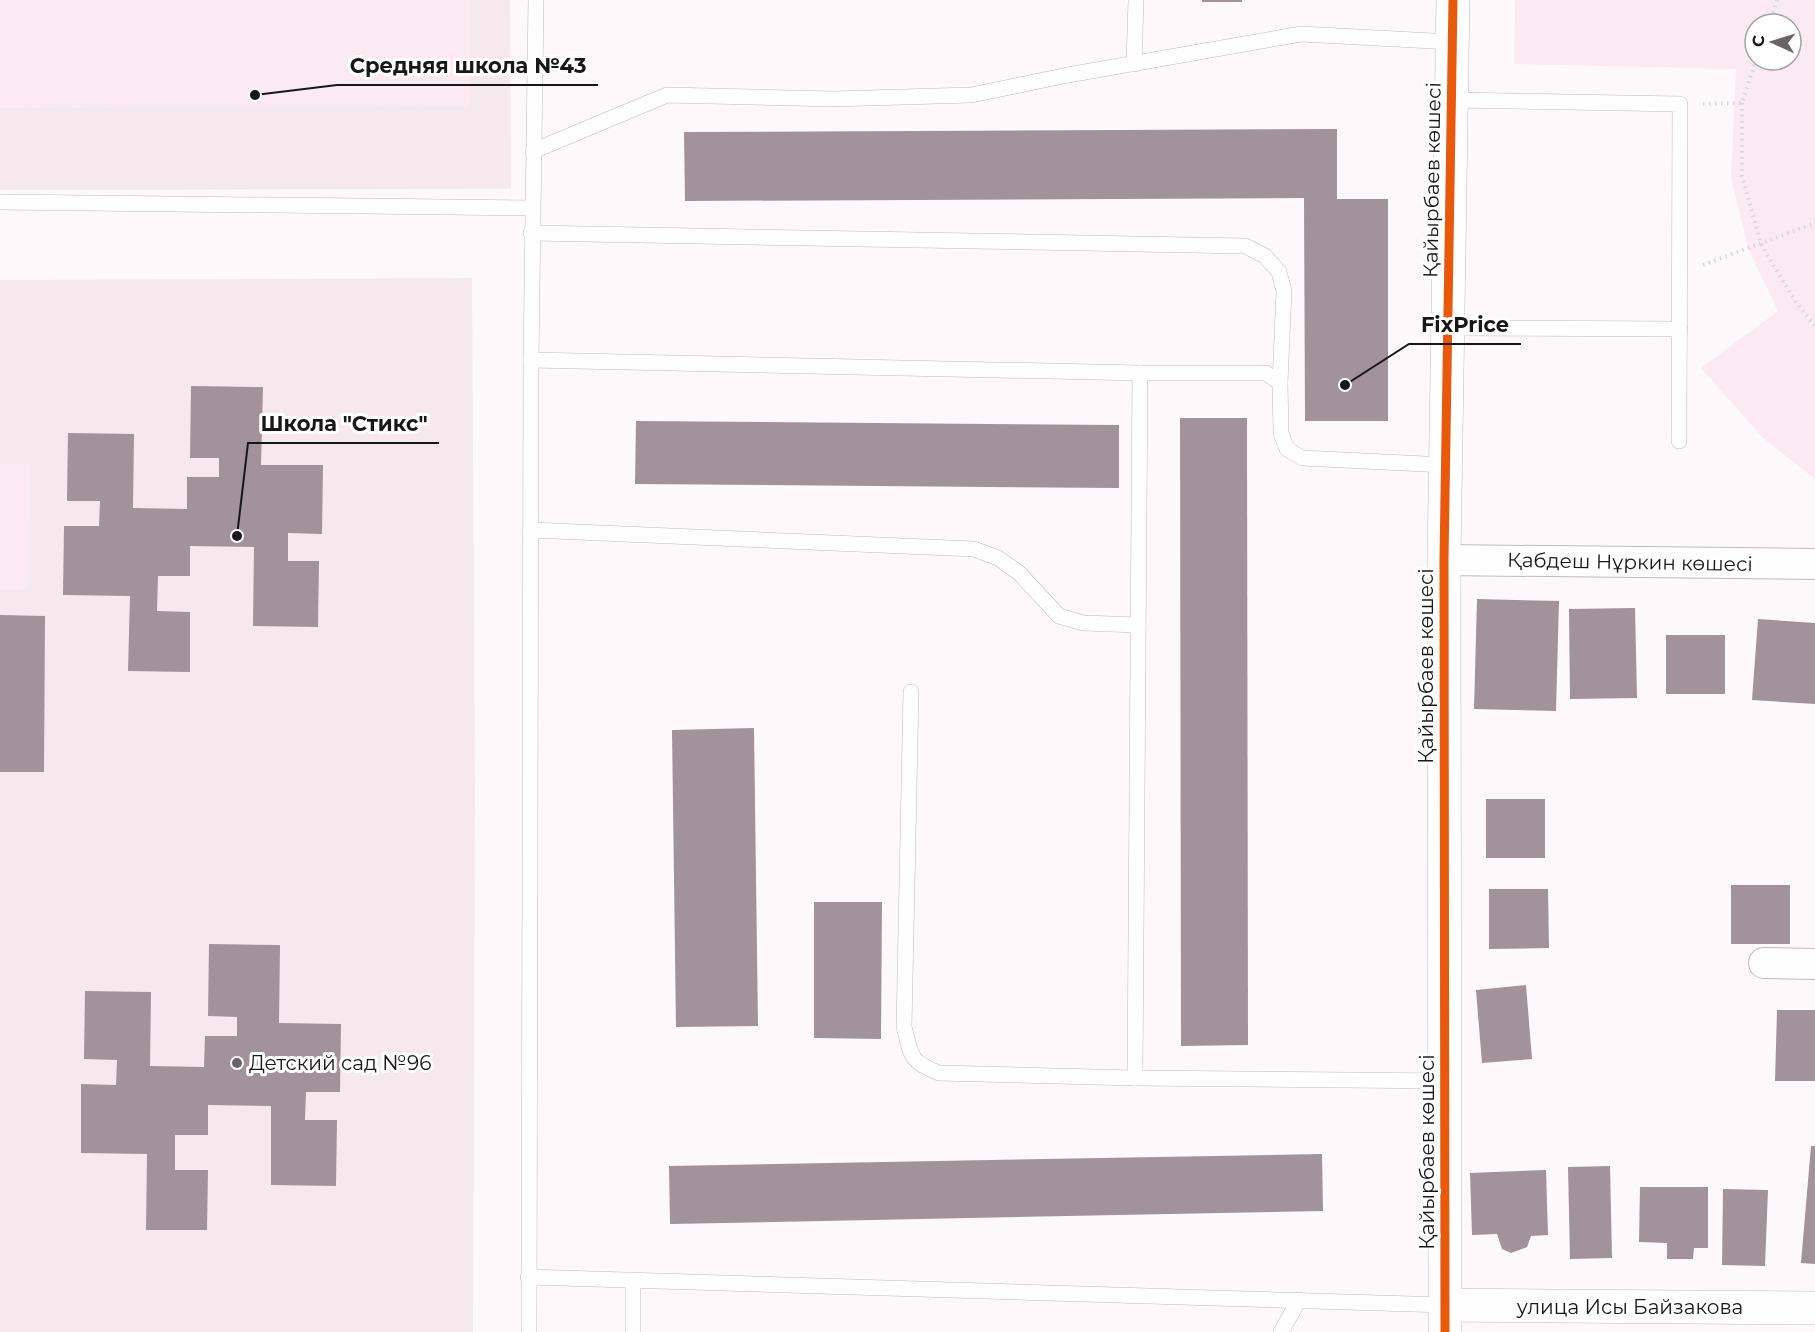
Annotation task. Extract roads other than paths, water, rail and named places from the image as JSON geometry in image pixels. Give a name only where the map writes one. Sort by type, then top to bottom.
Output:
[{"type":"street","name":"Қайырбаев көшесі","points":[[1446,1319],[1444,560],[1453,0]]},
{"type":"street","name":"Қабдеш Нұркин көшесі","points":[[1444,560],[1815,564]]},
{"type":"street","points":[[1764,963],[1815,964]]},
{"type":"street","name":"улица Исы Байзакова","points":[[1446,1319],[1815,1308]]},
{"type":"lane","points":[[529,1332],[531,233],[536,0]]},
{"type":"lane","points":[[1134,64],[1136,0]]},
{"type":"lane","points":[[533,151],[667,95],[833,99],[971,95],[1068,75],[1301,34],[1452,42]]},
{"type":"lane","points":[[1452,100],[1680,104],[1679,441]]},
{"type":"lane","points":[[0,202],[532,208]]},
{"type":"lane","points":[[531,233],[1245,246],[1265,256],[1279,272],[1284,291],[1280,383],[1281,433],[1287,449],[1302,458],[1445,465]]},
{"type":"lane","points":[[1448,328],[1680,329]]},
{"type":"lane","points":[[531,360],[1266,374],[1280,383]]},
{"type":"lane","points":[[1135,1078],[1140,373]]},
{"type":"lane","points":[[531,530],[974,549],[998,558],[1020,573],[1059,616],[1083,623],[1138,625]]},
{"type":"lane","points":[[911,692],[904,1028],[912,1057],[921,1066],[939,1073],[1135,1078],[1445,1081]]},
{"type":"lane","points":[[528,1277],[1299,1300],[1446,1319]]},
{"type":"lane","points":[[633,1281],[633,1332]]},
{"type":"lane","points":[[1281,1332],[1299,1300]]},
{"type":"place","name":"Средняя школа №43","points":[[255,95]]},
{"type":"place","name":"FixPrice","points":[[1345,385]]},
{"type":"place","name":"Школа \"Стикс\"","points":[[237,536]]},
{"type":"place","name":"Детский сад №96","points":[[237,1063]]}]
